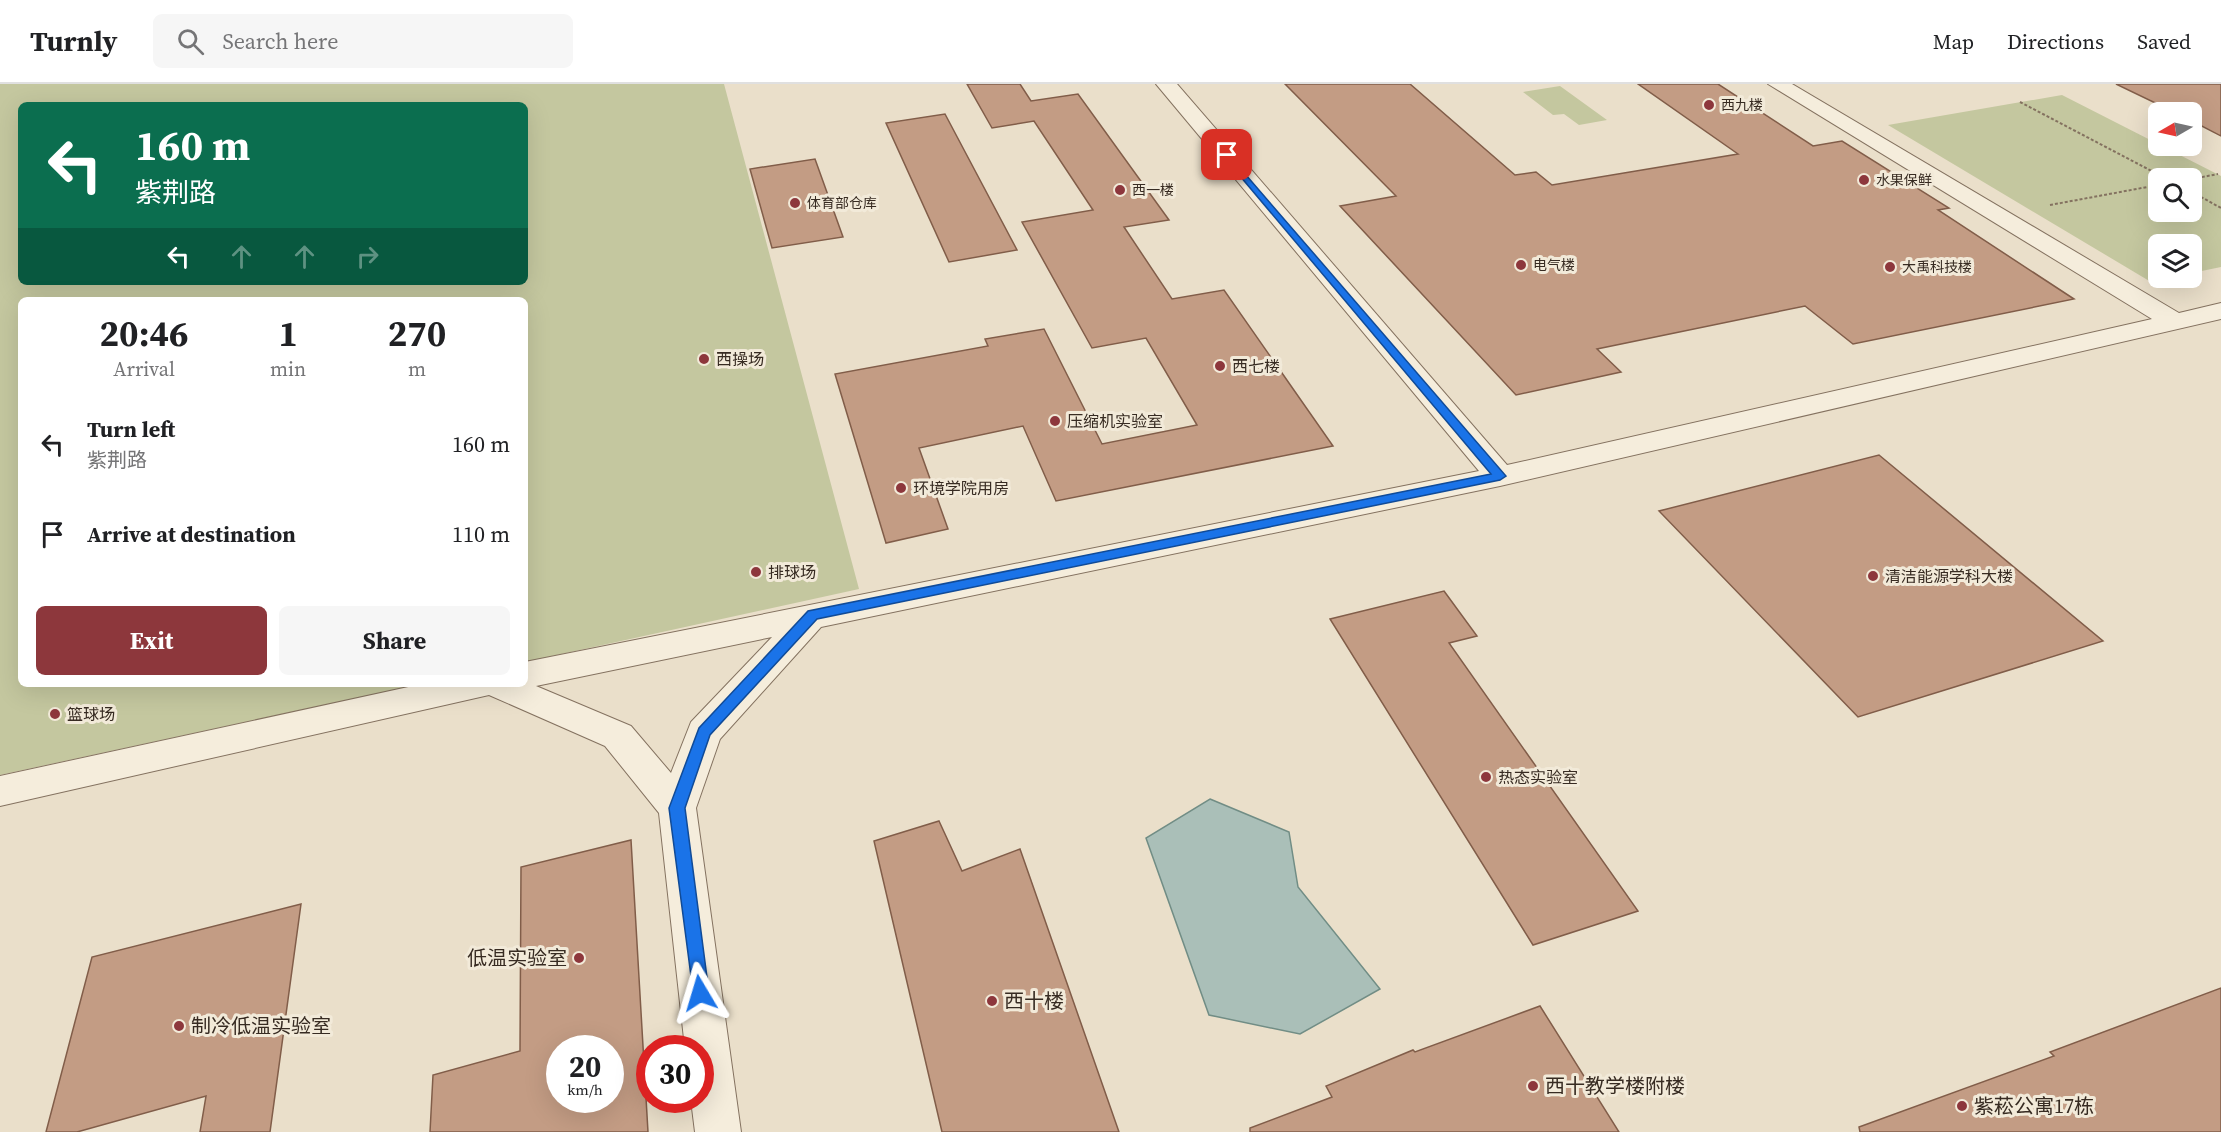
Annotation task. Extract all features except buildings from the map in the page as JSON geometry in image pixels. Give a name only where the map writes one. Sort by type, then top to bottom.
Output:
[{"type":"street","points":[[1166,84],[1500,476]]},
{"type":"street","points":[[1778,84],[2174,321]]},
{"type":"street","points":[[528,674],[1500,476],[2221,311]]},
{"type":"street","points":[[718,1132],[677,808],[704,732],[812,615]]},
{"type":"street","points":[[0,791],[469,687]]},
{"type":"street","points":[[504,687],[618,736],[677,808]]},
{"type":"path","points":[[2020,102],[2148,169]]},
{"type":"path","points":[[2202,177],[2218,174]]},
{"type":"path","points":[[1996,215],[2148,187]]},
{"type":"path","points":[[2202,198],[2221,208]]},
{"type":"green space","points":[[0,84],[724,84],[859,589],[528,661],[528,297],[18,297],[18,687],[407,687],[0,775]]},
{"type":"green space","points":[[1560,86],[1607,120],[1579,125],[1564,114],[1553,115],[1523,92]]},
{"type":"green space","points":[[2062,95],[2148,139],[2148,156],[2182,156],[2221,176],[2221,267],[2202,271],[2202,234],[2148,234],[2148,280],[1888,125]]},
{"type":"water","points":[[1210,799],[1289,832],[1298,887],[1380,989],[1300,1034],[1209,1015],[1146,838]]},
{"type":"place","name":"西九楼","points":[[1709,105]]},
{"type":"place","name":"水果保鲜","points":[[1864,180]]},
{"type":"place","name":"西一楼","points":[[1120,190]]},
{"type":"place","name":"体育部仓库","points":[[795,203]]},
{"type":"place","name":"电气楼","points":[[1521,265]]},
{"type":"place","name":"大禹科技楼","points":[[1890,267]]},
{"type":"place","name":"西操场","points":[[704,359]]},
{"type":"place","name":"西七楼","points":[[1220,366]]},
{"type":"place","name":"压缩机实验室","points":[[1055,421]]},
{"type":"place","name":"环境学院用房","points":[[901,488]]},
{"type":"place","name":"排球场","points":[[756,572]]},
{"type":"place","name":"清洁能源学科大楼","points":[[1873,576]]},
{"type":"place","name":"篮球场","points":[[55,714]]},
{"type":"place","name":"热态实验室","points":[[1486,777]]},
{"type":"place","name":"低温实验室","points":[[579,958]]},
{"type":"place","name":"西十楼","points":[[992,1001]]},
{"type":"place","name":"制冷低温实验室","points":[[179,1026]]},
{"type":"place","name":"西十教学楼附楼","points":[[1533,1086]]},
{"type":"place","name":"紫菘公寓17栋","points":[[1962,1106]]},
{"type":"route","points":[[700,993],[677,808],[704,732],[812,615],[1500,476],[1227,155]]}]
